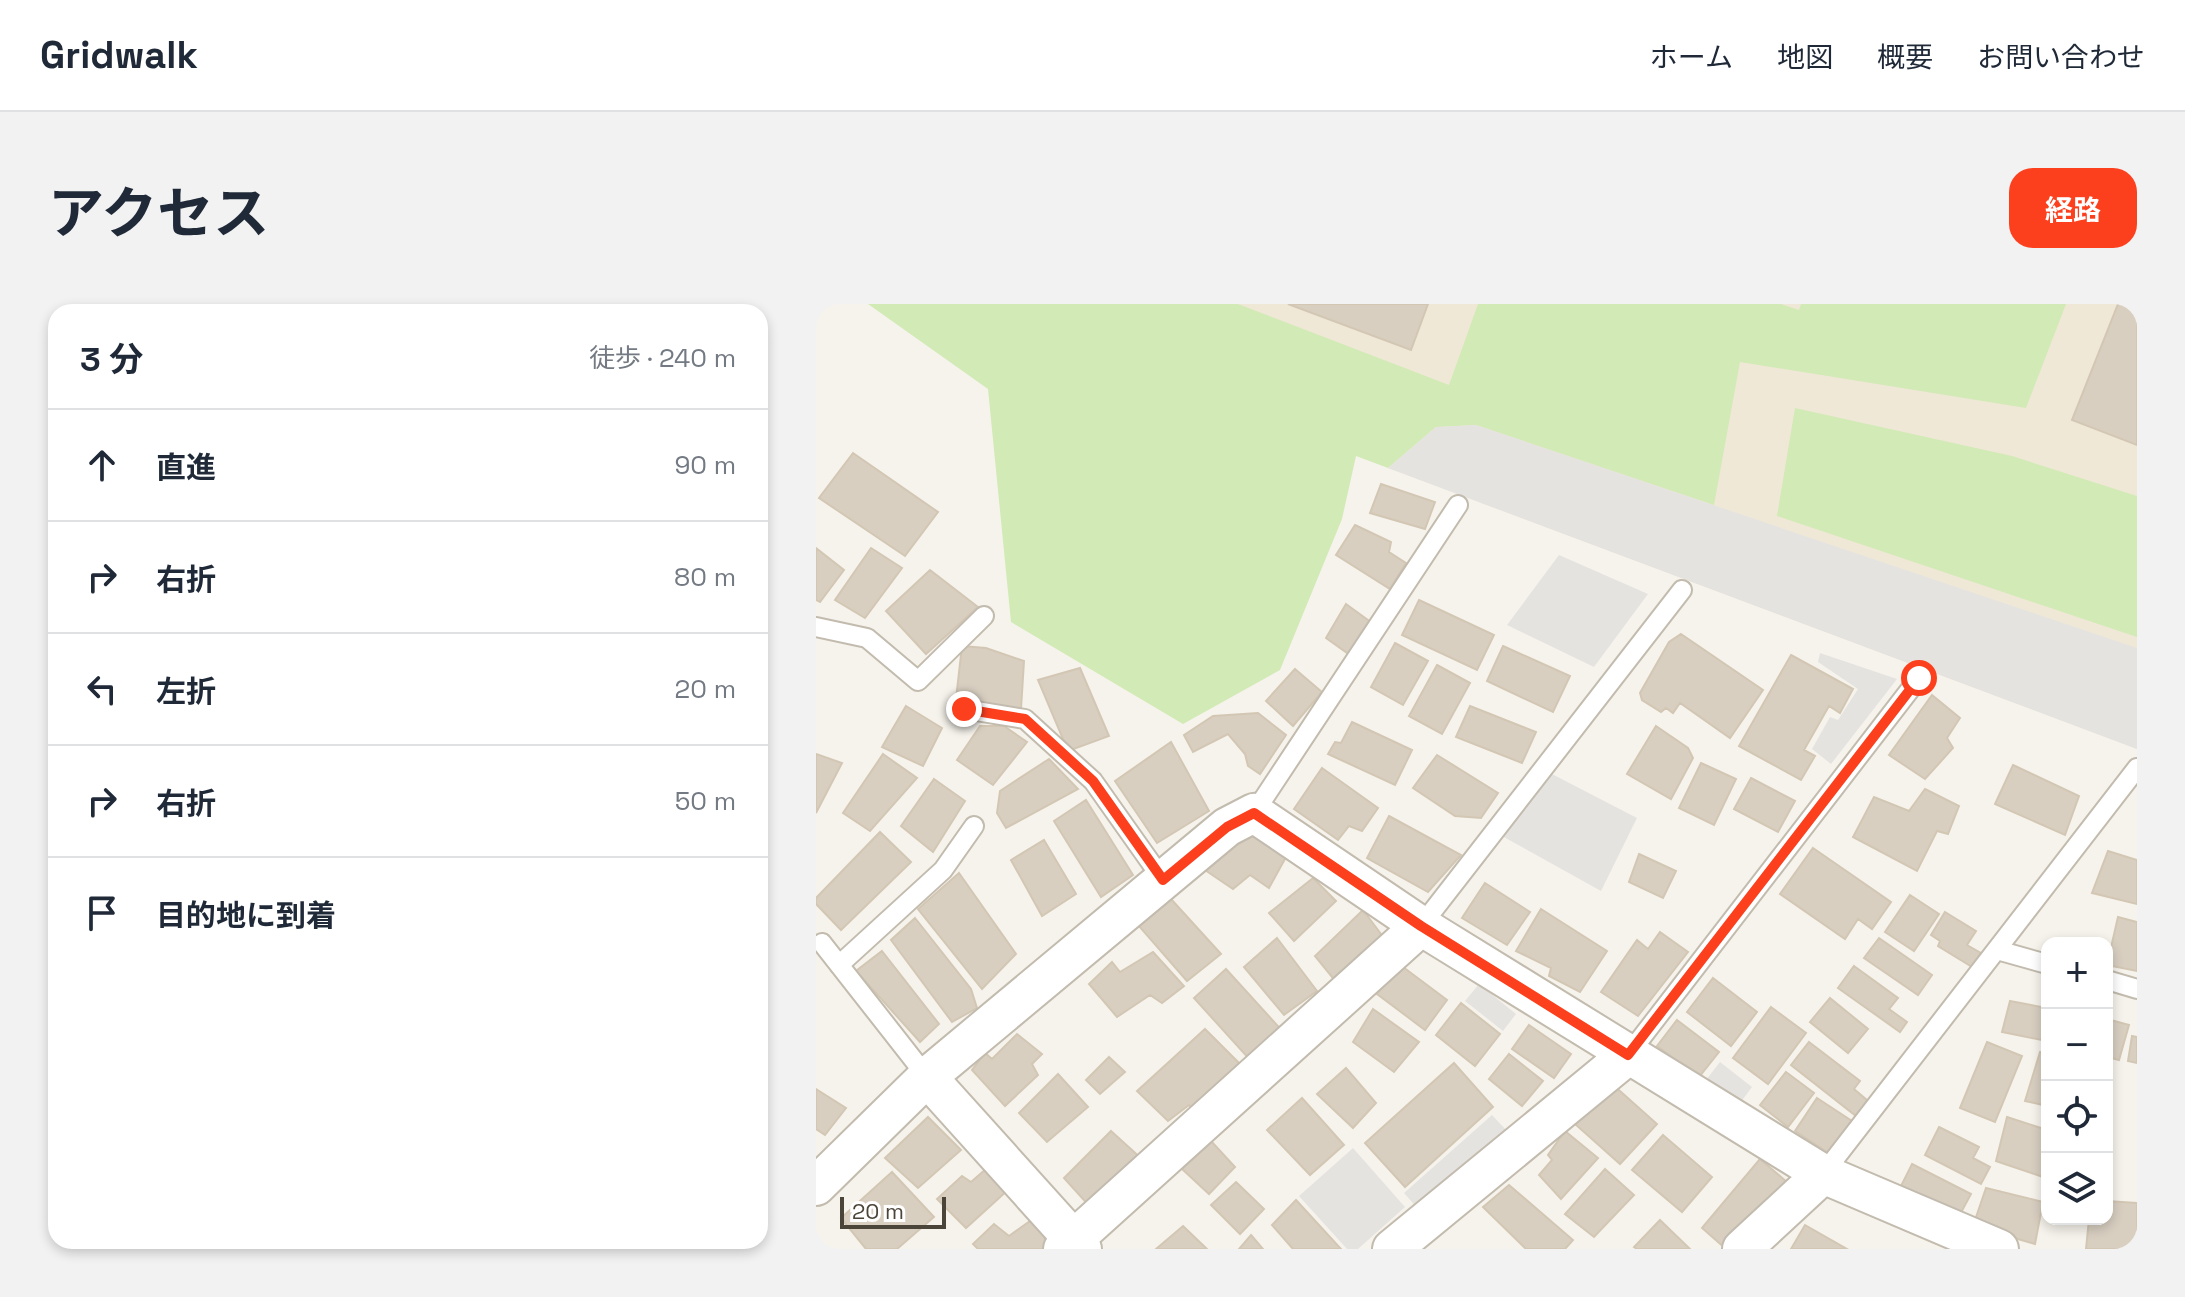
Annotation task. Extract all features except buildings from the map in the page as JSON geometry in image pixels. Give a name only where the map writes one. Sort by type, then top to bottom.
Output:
[{"type":"street","points":[[816,1186],[927,1077],[1227,827],[1254,813],[1421,926],[1823,1174],[1999,1249]]},
{"type":"street","points":[[927,1077],[1073,1246],[1421,926]]},
{"type":"street","points":[[1392,1249],[1628,1055]]},
{"type":"street","points":[[1742,1249],[1823,1174]]},
{"type":"lane","points":[[1254,813],[1458,505]]},
{"type":"lane","points":[[1421,926],[1682,590]]},
{"type":"lane","points":[[816,627],[867,638],[918,681],[984,616]]},
{"type":"lane","points":[[1628,1055],[1919,678]]},
{"type":"lane","points":[[964,709],[1025,719],[1093,781],[1163,880]]},
{"type":"lane","points":[[1823,1174],[2137,768]]},
{"type":"lane","points":[[839,965],[943,870],[974,826]]},
{"type":"lane","points":[[822,943],[927,1077]]},
{"type":"lane","points":[[1997,950],[2041,962]]},
{"type":"lane","points":[[2113,982],[2137,989]]},
{"type":"shaded area","points":[[1238,304],[2137,304],[2137,749],[1388,468],[1436,427]]},
{"type":"shaded area","points":[[1476,425],[2137,648],[2137,749],[1388,468],[1436,427]]},
{"type":"shaded area","points":[[1559,555],[1648,594],[1594,667],[1507,625]]},
{"type":"shaded area","points":[[1820,653],[1897,679],[1831,764],[1812,749],[1830,717],[1838,720],[1858,689],[1818,662]]},
{"type":"shaded area","points":[[1550,773],[1637,818],[1601,891],[1502,836]]},
{"type":"shaded area","points":[[1479,984],[1516,1014],[1503,1031],[1465,1001]]},
{"type":"shaded area","points":[[1720,1062],[1752,1087],[1735,1110],[1702,1085]]},
{"type":"shaded area","points":[[1492,1115],[1508,1132],[1419,1210],[1404,1193]]},
{"type":"shaded area","points":[[1353,1148],[1405,1207],[1358,1249],[1347,1249],[1299,1196]]},
{"type":"green space","points":[[868,304],[1238,304],[1449,385],[1478,304],[1781,304],[1799,310],[1801,304],[2066,304],[2026,408],[1740,362],[1714,505],[1476,425],[1436,427],[1388,468],[1356,456],[1342,519],[1280,670],[1183,724],[1011,622],[988,389]]},
{"type":"green space","points":[[1795,408],[2012,456],[2137,496],[2137,637],[1777,516]]},
{"type":"route","points":[[964,709],[1025,719],[1093,781],[1163,880],[1227,827],[1254,813],[1421,926],[1628,1055],[1919,678]]}]
